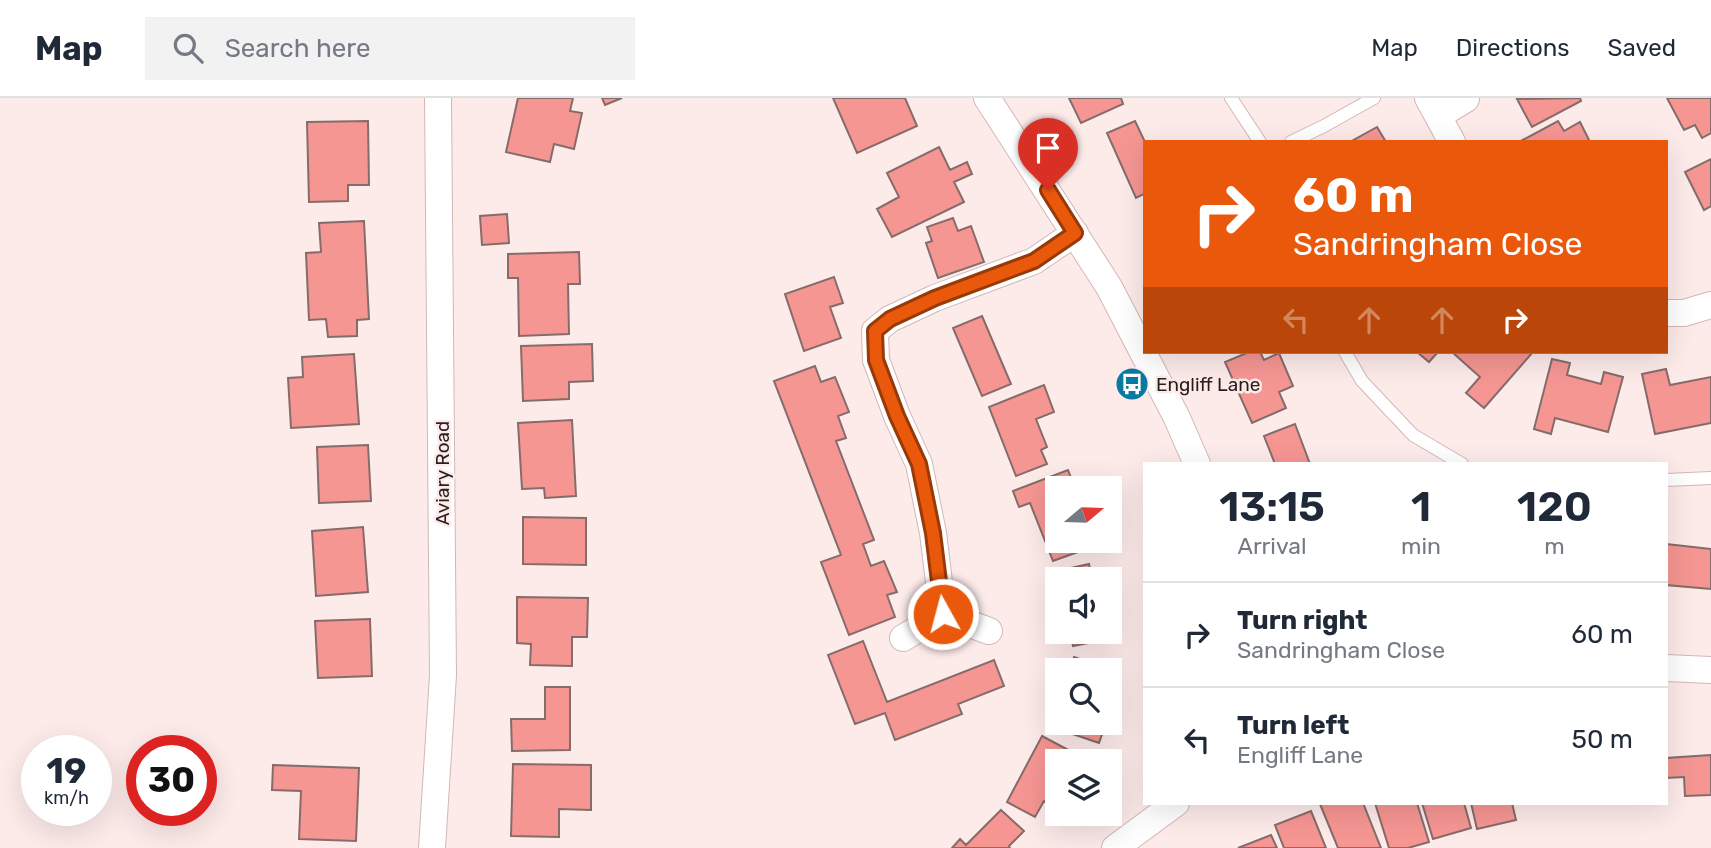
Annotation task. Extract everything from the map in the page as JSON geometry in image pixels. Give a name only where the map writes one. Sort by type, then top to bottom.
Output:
[{"type":"street","name":"Aviary Road","points":[[432,848],[443,676],[438,98]]},
{"type":"street","points":[[987,98],[1109,287],[1143,352]]},
{"type":"street","points":[[1451,140],[1433,107],[1466,99]]},
{"type":"street","points":[[943,614],[933,533],[919,464],[876,360],[875,331],[890,319],[935,298],[1034,261],[1075,233]]},
{"type":"street","points":[[1668,313],[1684,313],[1711,305]]},
{"type":"street","points":[[1144,354],[1196,462]]},
{"type":"street","points":[[943,614],[989,631]]},
{"type":"street","points":[[903,638],[943,614]]},
{"type":"street","points":[[1668,668],[1711,670]]},
{"type":"street","points":[[1115,848],[1173,805]]},
{"type":"lane","points":[[1231,98],[1259,140]]},
{"type":"lane","points":[[1295,140],[1374,98]]},
{"type":"lane","points":[[1346,354],[1362,381],[1413,435],[1459,462]]},
{"type":"lane","points":[[1668,480],[1711,478]]},
{"type":"building","points":[[518,98],[573,98],[570,111],[582,113],[574,149],[554,144],[550,162],[506,152]]},
{"type":"building","points":[[602,98],[622,98],[605,105]]},
{"type":"building","points":[[833,98],[905,98],[917,126],[857,153]]},
{"type":"building","points":[[1069,98],[1121,98],[1123,104],[1081,123]]},
{"type":"building","points":[[1580,98],[1581,101],[1532,127],[1517,99]]},
{"type":"building","points":[[1667,98],[1711,98],[1711,133],[1702,138],[1695,125],[1684,130]]},
{"type":"building","points":[[368,121],[369,185],[348,185],[348,201],[309,202],[307,122]]},
{"type":"building","points":[[1135,121],[1144,140],[1143,194],[1136,198],[1107,133]]},
{"type":"building","points":[[1558,121],[1564,131],[1580,122],[1589,140],[1523,140]]},
{"type":"building","points":[[1377,127],[1385,140],[1354,140]]},
{"type":"building","points":[[939,147],[950,170],[967,162],[972,174],[954,182],[964,202],[892,237],[877,209],[899,197],[887,173]]},
{"type":"building","points":[[1711,159],[1711,206],[1704,210],[1685,172]]},
{"type":"building","points":[[507,214],[509,243],[482,245],[480,216]]},
{"type":"building","points":[[953,218],[958,231],[971,226],[984,262],[938,278],[926,243],[932,241],[927,227]]},
{"type":"building","points":[[364,221],[369,319],[357,320],[357,336],[328,337],[326,319],[309,320],[306,253],[321,252],[319,223]]},
{"type":"building","points":[[579,252],[580,284],[568,284],[569,334],[519,336],[518,278],[508,278],[508,254]]},
{"type":"building","points":[[834,277],[843,303],[830,307],[841,338],[804,351],[785,294]]},
{"type":"building","points":[[982,316],[1011,384],[982,396],[953,328]]},
{"type":"building","points":[[592,344],[593,381],[569,382],[569,399],[523,401],[521,346]]},
{"type":"building","points":[[354,354],[359,424],[291,428],[288,378],[303,377],[302,357]]},
{"type":"building","points":[[1244,354],[1261,354],[1264,360],[1279,354],[1293,386],[1279,392],[1286,408],[1252,423],[1225,362]]},
{"type":"building","points":[[1419,354],[1436,354],[1429,362]]},
{"type":"building","points":[[1454,354],[1531,354],[1484,408],[1466,393],[1480,377]]},
{"type":"building","points":[[1552,359],[1570,363],[1567,375],[1601,384],[1604,372],[1623,377],[1608,432],[1555,418],[1551,434],[1534,429]]},
{"type":"building","points":[[815,366],[821,382],[835,377],[849,412],[838,416],[846,438],[836,441],[874,540],[863,544],[871,566],[884,561],[897,592],[887,595],[895,617],[849,635],[821,562],[841,555],[774,381]]},
{"type":"building","points":[[1666,369],[1670,385],[1711,377],[1711,423],[1655,434],[1642,374]]},
{"type":"building","points":[[1044,385],[1054,412],[1036,419],[1047,447],[1041,450],[1047,464],[1016,476],[989,407]]},
{"type":"building","points":[[572,420],[576,496],[545,498],[544,488],[522,489],[518,423]]},
{"type":"building","points":[[1295,424],[1309,462],[1274,462],[1264,436]]},
{"type":"building","points":[[368,445],[371,501],[319,503],[317,447]]},
{"type":"building","points":[[1068,470],[1070,476],[1052,476]]},
{"type":"building","points":[[1045,479],[1045,541],[1030,503],[1019,507],[1013,491]]},
{"type":"building","points":[[523,517],[586,518],[586,565],[523,564]]},
{"type":"building","points":[[363,527],[368,592],[316,596],[312,531]]},
{"type":"building","points":[[1668,544],[1711,549],[1711,589],[1668,585]]},
{"type":"building","points":[[1050,553],[1075,553],[1053,561]]},
{"type":"building","points":[[517,597],[588,598],[587,637],[572,637],[572,666],[530,665],[531,644],[517,643]]},
{"type":"building","points":[[370,619],[372,676],[318,678],[315,621]]},
{"type":"building","points":[[863,641],[887,702],[994,660],[1004,686],[958,704],[962,714],[895,740],[885,713],[855,724],[828,655]]},
{"type":"building","points":[[545,687],[570,687],[570,750],[512,751],[511,719],[545,719]]},
{"type":"building","points":[[1076,735],[1102,735],[1099,743]]},
{"type":"building","points":[[1042,736],[1066,749],[1045,749],[1045,802],[1035,817],[1007,802]]},
{"type":"building","points":[[1711,755],[1711,795],[1685,796],[1684,777],[1668,778],[1668,758]]},
{"type":"building","points":[[513,764],[591,765],[591,810],[559,809],[559,837],[511,836]]},
{"type":"building","points":[[273,765],[359,768],[356,841],[299,839],[301,791],[272,790]]},
{"type":"building","points":[[1320,805],[1364,805],[1381,848],[1338,848]]},
{"type":"building","points":[[1376,805],[1418,805],[1429,842],[1408,848],[1389,848]]},
{"type":"building","points":[[1423,805],[1465,805],[1471,828],[1433,839]]},
{"type":"building","points":[[1471,805],[1512,805],[1516,820],[1477,829]]},
{"type":"building","points":[[1001,810],[1024,831],[1010,848],[952,848],[960,839],[966,845]]},
{"type":"building","points":[[1311,811],[1326,848],[1284,848],[1275,825]]},
{"type":"building","points":[[1271,835],[1277,848],[1238,848]]},
{"type":"place","name":"Engliff Lane","points":[[1132,384]]},
{"type":"route","points":[[943,614],[933,533],[919,464],[876,360],[875,331],[890,319],[935,298],[1034,261],[1075,233],[1048,190]]}]
